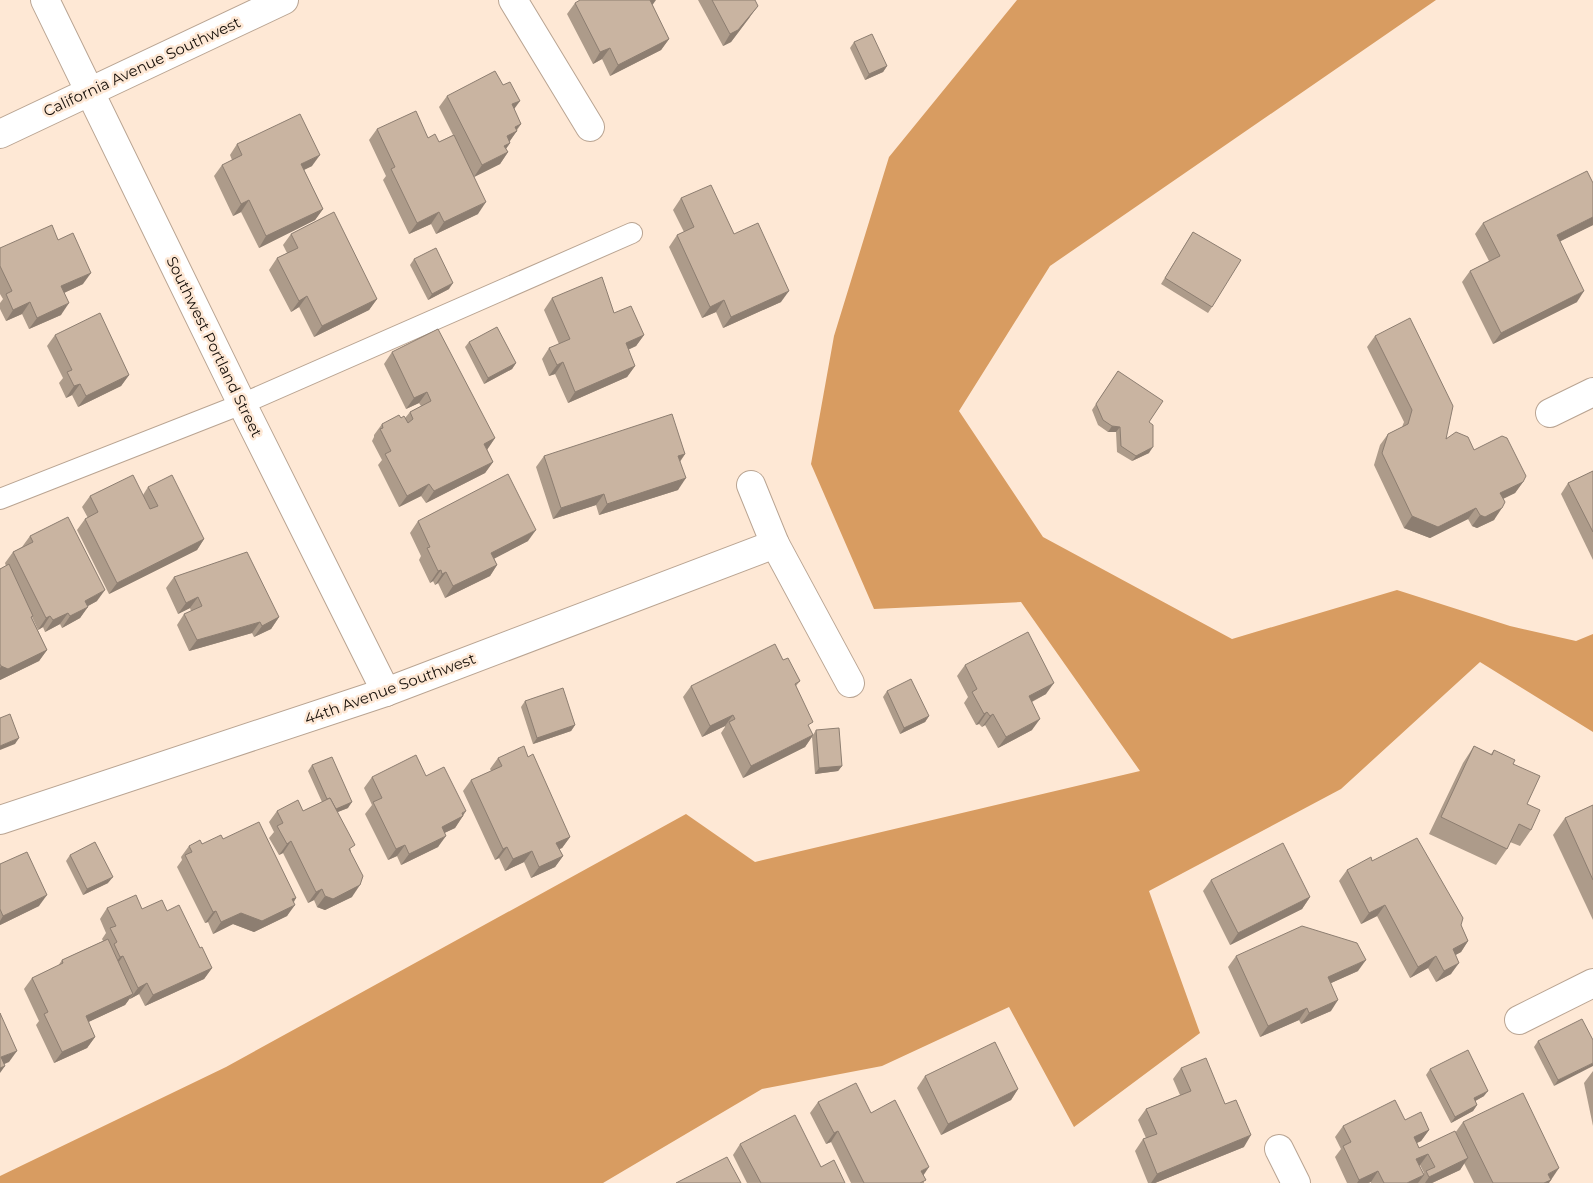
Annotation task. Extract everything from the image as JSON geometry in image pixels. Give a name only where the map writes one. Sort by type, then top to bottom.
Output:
[{"type":"street","name":"Southwest Portland Street","points":[[45,0],[242,404],[386,692]]},
{"type":"street","name":"California Avenue Southwest","points":[[0,134],[284,0]]},
{"type":"street","points":[[513,0],[590,127]]},
{"type":"street","points":[[1550,412],[1593,392]]},
{"type":"street","points":[[751,485],[775,544],[850,684]]},
{"type":"street","name":"44th Avenue Southwest","points":[[0,820],[386,692],[775,544]]},
{"type":"street","points":[[1520,1020],[1593,983]]},
{"type":"street","points":[[1279,1150],[1296,1183]]},
{"type":"lane","points":[[0,499],[242,404],[632,233]]},
{"type":"shaded area","points":[[1017,0],[1436,0],[1050,266],[959,411],[1043,537],[1232,639],[1397,590],[1510,626],[1576,641],[1593,634],[1593,732],[1480,662],[1341,789],[1149,891],[1200,1033],[1074,1127],[1009,1007],[882,1066],[762,1089],[603,1183],[0,1183],[0,1176],[226,1067],[686,814],[755,862],[1140,771],[1021,602],[874,609],[811,464],[834,336],[889,157]]},
{"type":"building","points":[[580,0],[650,0],[669,39],[618,65],[610,48],[600,52],[575,3]]},
{"type":"building","points":[[712,0],[755,0],[758,6],[738,30],[730,34]]},
{"type":"building","points":[[872,34],[887,66],[869,74],[854,42]]},
{"type":"building","points":[[495,71],[503,85],[510,82],[520,101],[512,104],[521,124],[515,127],[517,131],[507,136],[510,143],[504,146],[508,152],[482,165],[447,96]]},
{"type":"building","points":[[416,111],[428,138],[435,134],[439,142],[454,135],[486,202],[444,222],[439,212],[417,223],[391,169],[395,167],[377,129]]},
{"type":"building","points":[[300,114],[320,155],[301,164],[323,209],[266,236],[249,200],[241,204],[222,165],[242,155],[237,144]]},
{"type":"building","points":[[1587,171],[1593,183],[1593,217],[1557,235],[1584,291],[1501,333],[1470,271],[1500,256],[1483,223]]},
{"type":"building","points":[[711,185],[734,234],[758,223],[789,291],[731,317],[724,300],[710,307],[677,235],[694,227],[681,198]]},
{"type":"building","points":[[334,212],[377,299],[322,326],[307,296],[299,301],[277,258],[298,248],[291,234]]},
{"type":"building","points":[[52,225],[58,240],[73,233],[91,273],[61,286],[69,303],[37,318],[30,302],[13,310],[6,294],[12,291],[0,266],[0,248]]},
{"type":"building","points":[[1193,232],[1241,260],[1212,307],[1165,278]]},
{"type":"building","points":[[436,248],[453,283],[432,294],[414,259]]},
{"type":"building","points":[[602,277],[614,313],[631,306],[644,335],[626,343],[635,366],[575,392],[563,362],[557,365],[549,348],[570,339],[552,298]]},
{"type":"building","points":[[100,313],[129,375],[86,396],[80,384],[74,386],[67,372],[72,370],[55,335]]},
{"type":"building","points":[[1410,318],[1453,406],[1446,439],[1456,432],[1468,437],[1474,450],[1502,436],[1507,438],[1526,476],[1523,482],[1500,493],[1505,502],[1502,508],[1485,517],[1480,515],[1476,508],[1438,527],[1412,516],[1382,453],[1388,434],[1408,424],[1412,410],[1375,336]]},
{"type":"building","points":[[497,327],[516,363],[488,378],[469,342]]},
{"type":"building","points":[[438,329],[495,438],[484,444],[493,462],[434,491],[429,484],[407,496],[385,454],[391,451],[380,429],[383,428],[382,424],[399,415],[401,418],[404,416],[408,423],[413,419],[410,412],[431,401],[427,392],[414,398],[392,352]]},
{"type":"building","points":[[1118,371],[1163,401],[1149,422],[1153,425],[1153,447],[1136,456],[1121,446],[1120,427],[1112,426],[1103,420],[1096,404]]},
{"type":"building","points":[[672,414],[685,454],[678,456],[686,478],[607,504],[604,494],[561,508],[544,456]]},
{"type":"building","points":[[1593,471],[1593,532],[1568,483]]},
{"type":"building","points":[[508,474],[536,530],[491,553],[497,565],[453,586],[446,572],[442,574],[441,570],[438,571],[427,548],[430,547],[418,521]]},
{"type":"building","points":[[133,475],[150,509],[158,506],[148,487],[172,475],[204,539],[117,583],[85,519],[98,512],[90,496]]},
{"type":"building","points":[[68,517],[105,590],[85,601],[88,607],[70,616],[68,613],[53,620],[50,616],[46,618],[13,552],[33,542],[30,536]]},
{"type":"building","points":[[247,552],[279,617],[262,626],[260,622],[197,640],[184,614],[202,606],[198,597],[186,603],[174,577]]},
{"type":"building","points":[[9,564],[47,650],[8,669],[0,664],[0,569]]},
{"type":"building","points":[[1028,632],[1054,683],[1029,696],[1040,719],[1006,737],[993,714],[990,716],[987,712],[984,714],[972,692],[977,689],[965,665]]},
{"type":"building","points":[[775,644],[783,660],[788,658],[800,681],[795,684],[813,722],[808,725],[813,735],[751,766],[729,722],[735,719],[733,715],[710,726],[691,686]]},
{"type":"building","points":[[911,679],[929,716],[904,728],[887,691]]},
{"type":"building","points":[[563,688],[575,725],[537,738],[525,701]]},
{"type":"building","points":[[10,714],[19,738],[0,746],[0,718]]},
{"type":"building","points":[[839,728],[842,766],[819,768],[816,730]]},
{"type":"building","points":[[524,746],[528,757],[533,754],[570,837],[556,843],[563,856],[539,867],[532,851],[513,859],[507,847],[503,849],[471,780],[502,766],[498,758]]},
{"type":"building","points":[[1474,746],[1492,755],[1494,750],[1515,760],[1513,764],[1540,776],[1527,804],[1540,810],[1531,830],[1519,824],[1507,849],[1441,817]]},
{"type":"building","points":[[416,755],[426,776],[444,767],[466,811],[462,813],[463,816],[442,827],[446,836],[409,854],[405,845],[396,849],[373,802],[382,798],[372,777]]},
{"type":"building","points":[[332,757],[352,802],[336,809],[330,798],[327,799],[312,765]]},
{"type":"building","points":[[330,798],[355,845],[349,849],[363,876],[360,885],[333,899],[325,896],[322,889],[316,892],[291,841],[287,844],[277,826],[283,823],[277,811],[298,800],[303,811]]},
{"type":"building","points":[[1593,805],[1593,880],[1565,818]]},
{"type":"building","points":[[259,822],[296,898],[292,899],[295,905],[262,921],[241,913],[221,922],[216,911],[213,912],[185,855],[192,852],[189,846],[200,840],[202,844],[221,835],[223,839]]},
{"type":"building","points":[[1417,838],[1463,918],[1461,925],[1468,941],[1453,949],[1459,963],[1444,971],[1436,956],[1418,967],[1385,905],[1369,913],[1347,870],[1371,857],[1372,861]]},
{"type":"building","points":[[95,842],[113,877],[87,889],[70,855]]},
{"type":"building","points":[[1283,843],[1310,897],[1238,933],[1211,880]]},
{"type":"building","points":[[27,852],[47,895],[3,916],[0,909],[0,864]]},
{"type":"building","points":[[136,895],[142,909],[162,900],[167,911],[179,905],[212,968],[153,995],[147,983],[138,988],[123,956],[120,957],[114,944],[117,942],[110,928],[116,926],[107,908]]},
{"type":"building","points":[[1302,926],[1357,943],[1366,960],[1328,977],[1338,1000],[1309,1013],[1307,1008],[1268,1026],[1236,956]]},
{"type":"building","points":[[108,939],[133,994],[86,1016],[95,1037],[62,1052],[44,1014],[48,1012],[32,978],[63,963],[62,960]]},
{"type":"building","points":[[0,1013],[17,1051],[1,1057],[5,1066],[0,1068]]},
{"type":"building","points":[[1582,1019],[1593,1040],[1593,1063],[1558,1080],[1538,1041]]},
{"type":"building","points":[[995,1042],[1018,1089],[948,1124],[925,1076]]},
{"type":"building","points":[[1468,1050],[1488,1091],[1474,1098],[1477,1105],[1455,1117],[1430,1069]]},
{"type":"building","points":[[1206,1058],[1225,1104],[1236,1100],[1251,1135],[1157,1174],[1143,1139],[1157,1134],[1146,1109],[1191,1091],[1181,1068]]},
{"type":"building","points":[[856,1083],[871,1113],[895,1100],[929,1167],[921,1171],[926,1180],[920,1183],[864,1183],[838,1131],[834,1133],[818,1102]]},
{"type":"building","points":[[1523,1093],[1559,1168],[1548,1174],[1551,1180],[1544,1183],[1493,1183],[1463,1122]]},
{"type":"building","points":[[1395,1100],[1405,1120],[1421,1112],[1429,1130],[1414,1137],[1419,1148],[1455,1131],[1468,1158],[1429,1177],[1426,1171],[1435,1167],[1428,1154],[1416,1159],[1424,1175],[1407,1183],[1384,1183],[1378,1171],[1359,1180],[1343,1146],[1351,1142],[1343,1126]]},
{"type":"building","points":[[795,1115],[821,1167],[834,1160],[845,1183],[761,1183],[740,1144]]},
{"type":"building","points":[[727,1157],[741,1183],[676,1183]]}]
